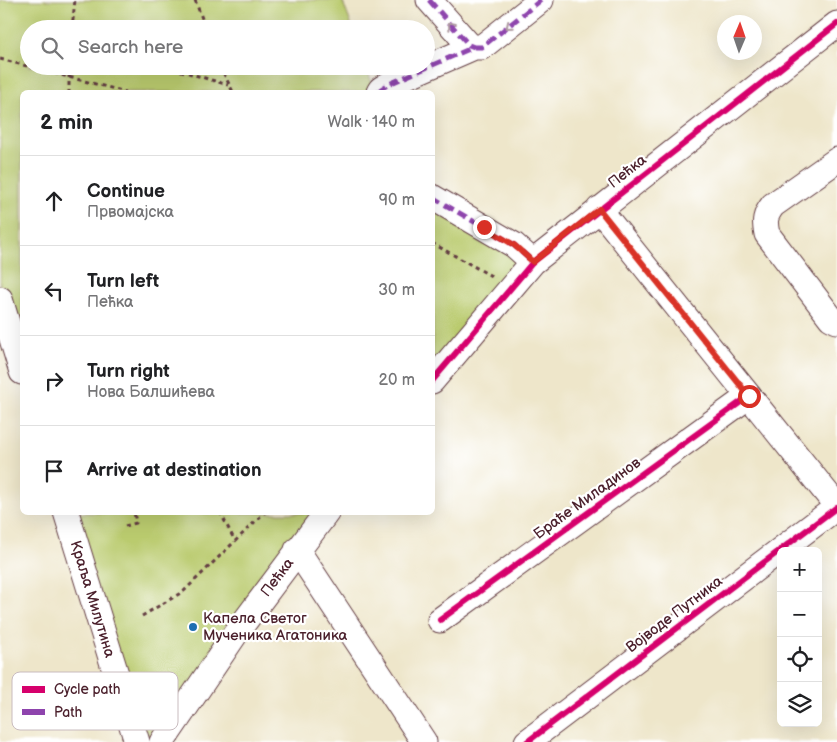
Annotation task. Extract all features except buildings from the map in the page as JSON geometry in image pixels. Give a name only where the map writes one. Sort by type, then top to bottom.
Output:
[{"type":"street","points":[[429,0],[469,45],[474,47]]},
{"type":"street","points":[[435,64],[474,47],[482,47],[541,0]]},
{"type":"street","name":"Пећка","points":[[435,377],[533,262],[837,24]]},
{"type":"street","points":[[380,90],[388,84],[409,75]]},
{"type":"street","points":[[837,160],[773,205],[766,214],[764,224],[768,234],[831,318],[837,321]]},
{"type":"street","points":[[435,199],[514,245],[533,262]]},
{"type":"street","points":[[599,209],[837,506]]},
{"type":"street","points":[[0,299],[20,365]]},
{"type":"street","name":"Браће Миладинов","points":[[440,620],[749,396]]},
{"type":"street","name":"Војводе Путника","points":[[527,742],[837,506]]},
{"type":"street","name":"Краља Милутина","points":[[67,515],[115,672]]},
{"type":"street","name":"Пећка","points":[[178,718],[236,633],[325,515]]},
{"type":"street","points":[[297,550],[424,742]]},
{"type":"street","name":"Краља Милутина","points":[[133,730],[137,742]]},
{"type":"street","name":"Пећка","points":[[162,742],[170,730]]},
{"type":"path","points":[[73,20],[75,0]]},
{"type":"path","points":[[195,0],[203,20]]},
{"type":"path","points":[[0,59],[20,65]]},
{"type":"path","points":[[58,75],[118,90]]},
{"type":"path","points":[[195,75],[228,85]]},
{"type":"path","points":[[224,75],[231,90]]},
{"type":"path","points":[[69,78],[69,90]]},
{"type":"path","points":[[435,245],[510,287]]},
{"type":"path","points":[[125,526],[136,523],[135,515]]},
{"type":"path","points":[[222,515],[235,541]]},
{"type":"path","points":[[142,616],[184,590],[262,515]]},
{"type":"green space","points":[[0,0],[342,0],[350,20],[20,20],[20,75],[369,75],[374,90],[20,90],[20,365],[0,299]]},
{"type":"green space","points":[[435,209],[531,264],[435,379]]},
{"type":"green space","points":[[67,515],[326,515],[178,721],[178,672],[115,672]]},
{"type":"green space","points":[[133,730],[172,730],[163,742],[137,742]]},
{"type":"marked path","points":[[429,0],[469,45],[474,47]]},
{"type":"marked path","points":[[435,64],[474,47],[482,47],[541,0]]},
{"type":"marked path","points":[[380,90],[410,75]]},
{"type":"marked path","points":[[435,199],[514,245],[533,262]]},
{"type":"cycle path","points":[[435,377],[533,262],[837,24]]},
{"type":"cycle path","points":[[440,620],[749,396]]},
{"type":"cycle path","points":[[527,742],[837,507]]},
{"type":"place","name":"Капела Светог Мученика Агатоника","points":[[193,627]]},
{"type":"route","points":[[484,227],[514,245],[533,262],[599,209],[749,396]]}]
